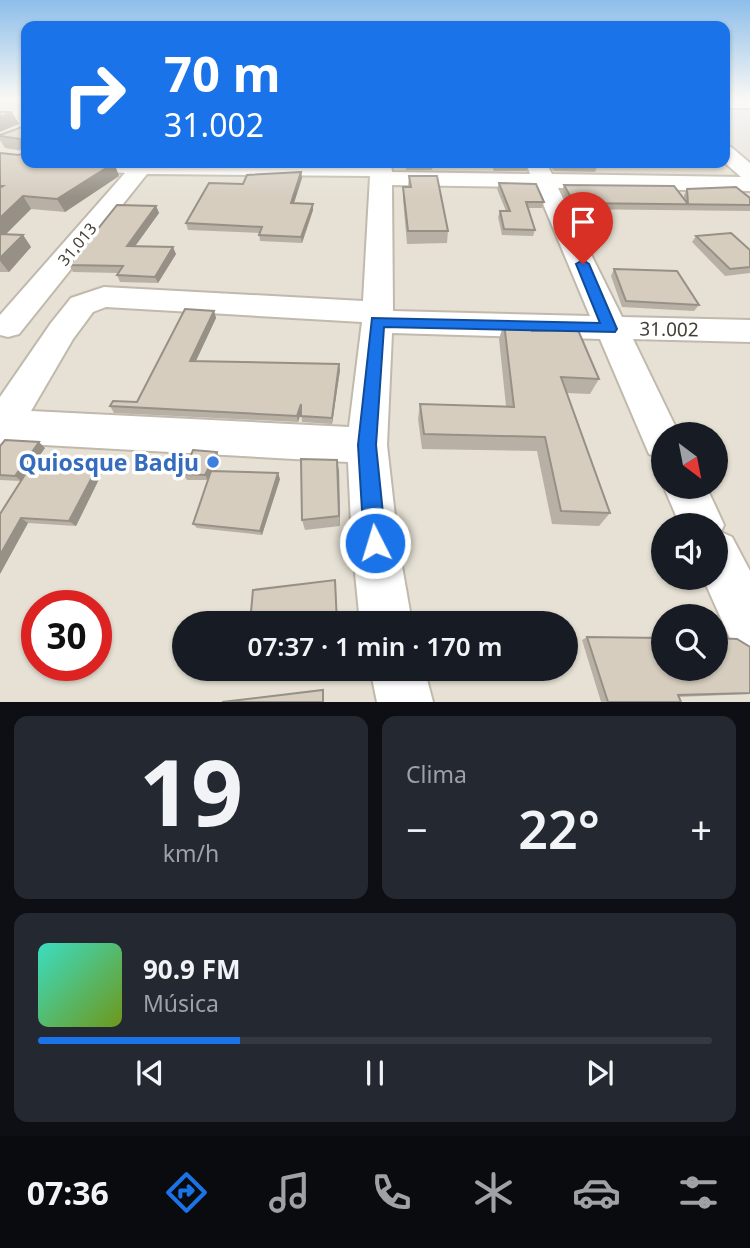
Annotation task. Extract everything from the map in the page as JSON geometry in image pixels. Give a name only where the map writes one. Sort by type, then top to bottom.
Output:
[{"type":"street","points":[[730,156],[750,174]]},
{"type":"street","name":"31.013","points":[[4,325],[140,168]]},
{"type":"street","points":[[286,168],[539,171],[750,184]]},
{"type":"street","points":[[381,170],[378,317],[367,445],[375,543],[384,611]]},
{"type":"street","points":[[539,171],[654,422]]},
{"type":"street","name":"31.002","points":[[1,427],[62,331],[82,305],[104,297],[378,317],[610,329],[750,331]]},
{"type":"street","points":[[4,325],[62,331]]},
{"type":"street","points":[[1,427],[367,445]]},
{"type":"street","points":[[728,578],[750,625]]},
{"type":"street","points":[[400,681],[405,702]]},
{"type":"shaded area","points":[[0,132],[21,132],[21,168],[730,168],[730,132],[750,132],[750,702],[0,702]]},
{"type":"shaded area","points":[[730,132],[750,132],[750,164],[730,146]]},
{"type":"building","points":[[21,132],[21,139],[0,136]]},
{"type":"building","points":[[0,153],[21,154],[21,168],[106,168],[57,199],[23,196],[0,218],[0,188],[3,186],[0,186]]},
{"type":"building","points":[[301,172],[291,203],[313,204],[301,237],[259,235],[262,227],[186,223],[209,183],[243,184],[247,175]]},
{"type":"building","points":[[409,176],[437,176],[448,231],[408,231],[403,187],[411,187]]},
{"type":"building","points":[[499,183],[536,184],[544,202],[526,202],[535,230],[504,229],[500,211],[510,211]]},
{"type":"building","points":[[564,185],[674,186],[688,204],[687,189],[736,187],[750,198],[750,205],[574,203]]},
{"type":"building","points":[[117,205],[156,206],[127,246],[173,247],[155,277],[117,275],[123,266],[69,265]]},
{"type":"building","points":[[731,233],[750,250],[750,267],[730,269],[696,236]]},
{"type":"building","points":[[0,234],[23,235],[0,258]]},
{"type":"building","points":[[614,269],[677,271],[699,305],[626,301]]},
{"type":"building","points":[[185,309],[214,311],[190,361],[339,364],[332,418],[301,416],[301,404],[297,416],[110,406],[113,401],[137,402]]},
{"type":"building","points":[[504,323],[530,324],[532,331],[578,330],[599,379],[561,377],[610,513],[561,511],[545,437],[424,434],[420,404],[514,407]]},
{"type":"building","points":[[5,440],[39,442],[15,476],[0,475],[0,446]]},
{"type":"building","points":[[193,450],[217,452],[205,475],[183,474]]},
{"type":"building","points":[[301,459],[337,460],[339,516],[302,520]]},
{"type":"building","points":[[33,462],[98,466],[69,521],[21,518],[0,555],[0,514]]},
{"type":"building","points":[[211,471],[278,473],[260,531],[193,524]]},
{"type":"building","points":[[335,580],[336,611],[251,611],[253,590]]},
{"type":"building","points":[[587,637],[651,638],[651,681],[728,681],[728,639],[737,639],[750,647],[750,693],[678,695],[681,702],[608,702]]},
{"type":"building","points":[[323,690],[323,702],[222,702]]},
{"type":"place","name":"Quiosque Badju","points":[[213,462]]},
{"type":"route","points":[[375,543],[367,445],[377,322],[610,329],[583,264]]}]
